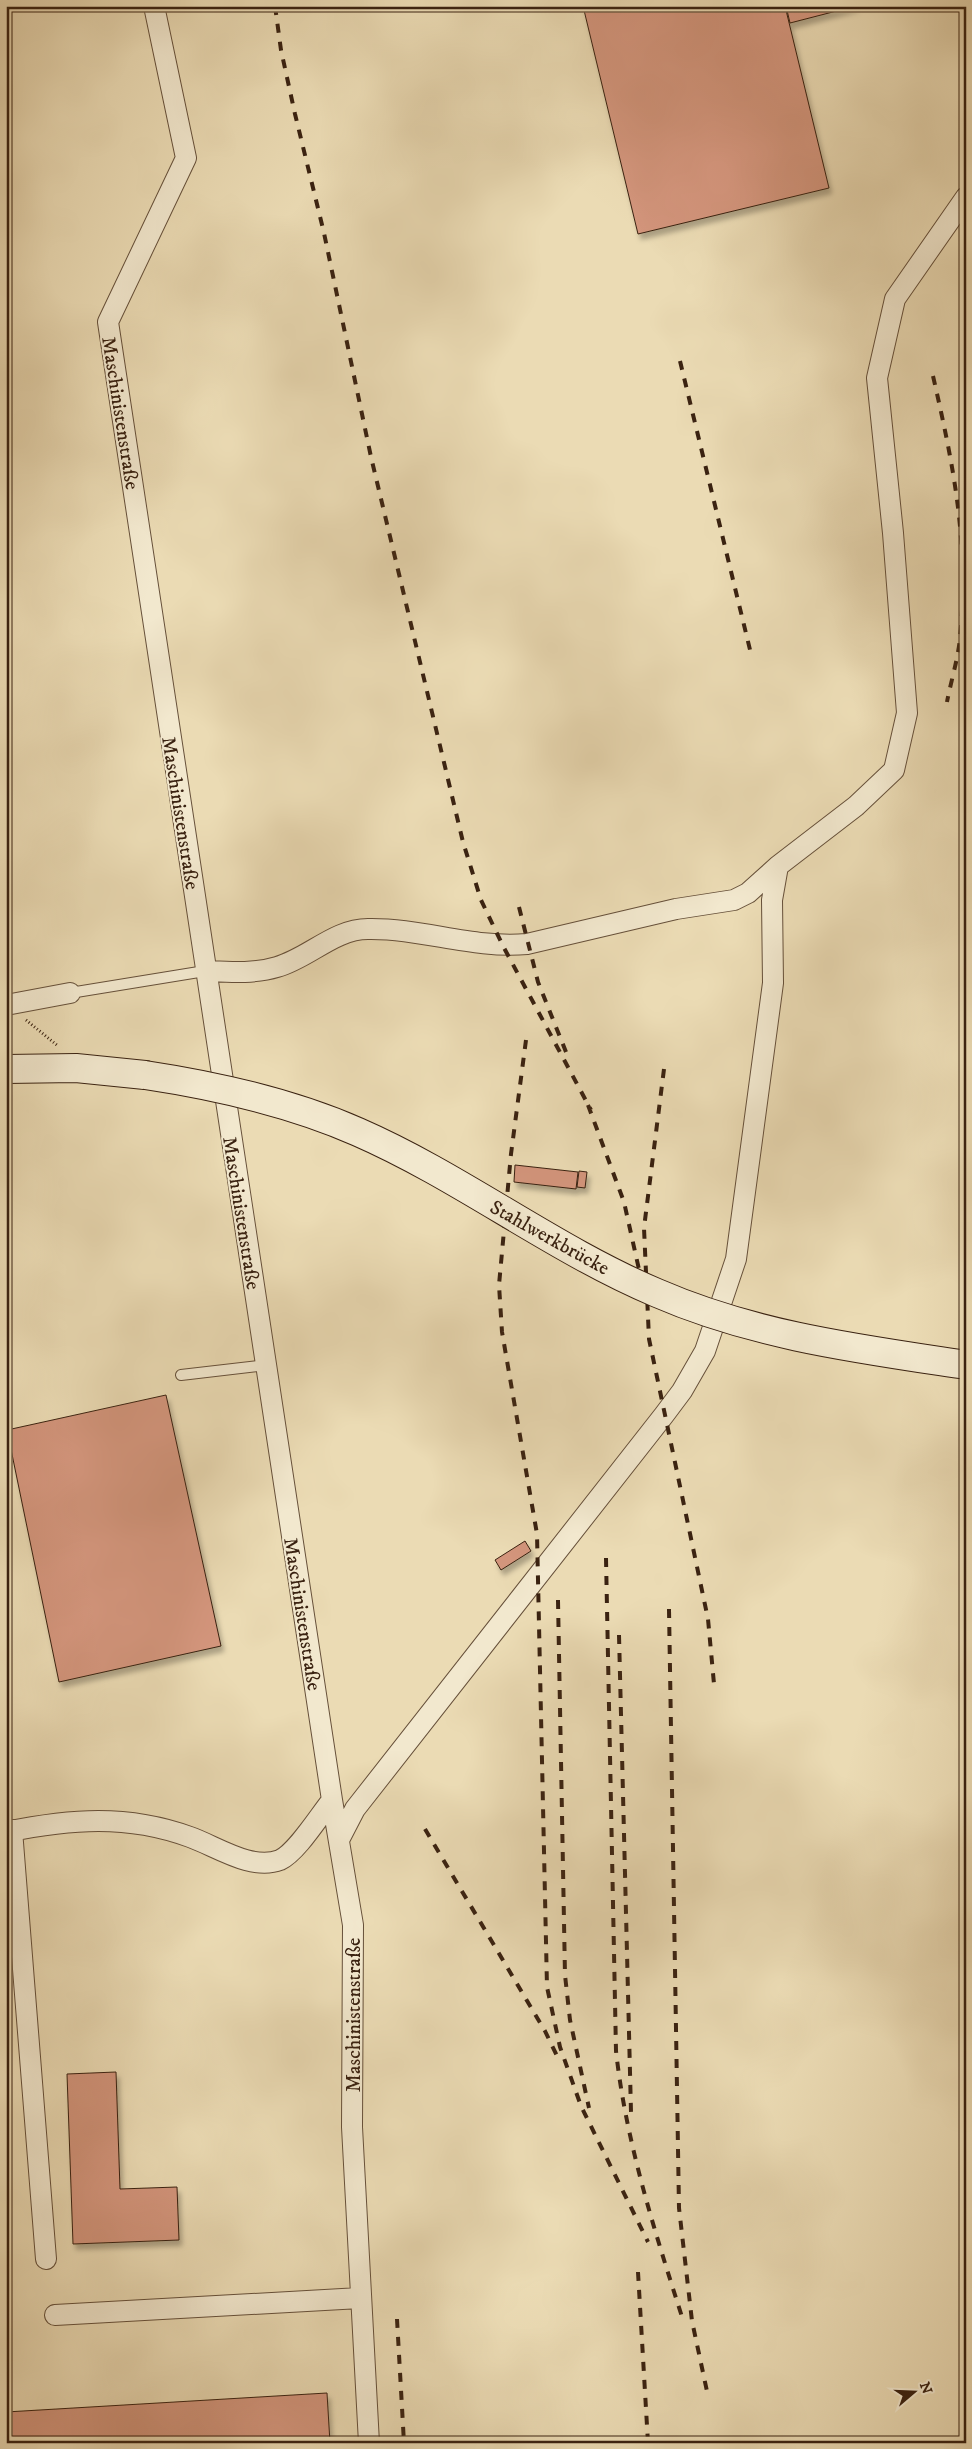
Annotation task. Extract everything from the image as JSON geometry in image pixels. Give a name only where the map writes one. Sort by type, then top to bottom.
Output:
[{"type":"main road","name":"Stahlwerkbrücke","points":[[6,1069],[76,1068],[145,1075],[213,1085],[279,1103],[358,1132],[592,1261],[656,1293],[699,1310],[788,1336],[966,1365]]},
{"type":"street","name":"Maschinistenstraße","points":[[154,6],[186,158],[108,322],[205,971],[332,1800],[340,1838],[353,1925],[352,2127],[369,2443]]},
{"type":"street","points":[[205,971],[252,972],[278,967],[333,938],[367,928],[503,946],[527,944],[676,909],[734,900],[748,893],[778,866],[856,806],[894,770],[907,713],[893,533],[877,378],[895,299],[966,197]]},
{"type":"street","points":[[340,1838],[355,1809],[682,1391],[705,1351],[736,1259],[773,983],[772,900],[778,866]]},
{"type":"street","points":[[14,1011],[70,993]]},
{"type":"street","points":[[46,2259],[9,1831],[60,1821],[118,1822],[149,1826],[188,1836],[254,1862],[267,1863],[289,1854],[332,1800]]},
{"type":"street","points":[[55,2315],[360,2298]]},
{"type":"lane","points":[[70,993],[205,971]]},
{"type":"lane","points":[[181,1375],[266,1365]]},
{"type":"path","points":[[14,1011],[60,1048]]},
{"type":"building","points":[[583,6],[785,6],[829,188],[638,234]]},
{"type":"building","points":[[786,6],[856,6],[790,23]]},
{"type":"building","points":[[515,1165],[578,1172],[576,1189],[514,1182]]},
{"type":"building","points":[[579,1171],[587,1172],[585,1188],[577,1187]]},
{"type":"building","points":[[166,1395],[221,1646],[59,1682],[7,1430]]},
{"type":"building","points":[[525,1541],[531,1551],[501,1570],[495,1560]]},
{"type":"building","points":[[116,2072],[120,2189],[177,2187],[179,2240],[73,2244],[67,2074]]},
{"type":"building","points":[[327,2393],[330,2443],[6,2443],[6,2412]]},
{"type":"railway","points":[[275,6],[281,50],[324,233],[371,457],[463,842],[481,900],[503,946],[591,1110]]},
{"type":"railway","points":[[680,361],[752,658]]},
{"type":"railway","points":[[933,376],[958,506],[963,570],[960,638],[947,702]]},
{"type":"railway","points":[[519,907],[538,982],[566,1052]]},
{"type":"railway","points":[[526,1040],[511,1154],[499,1285],[502,1332],[537,1534],[547,1987],[560,2047],[581,2106],[648,2242]]},
{"type":"railway","points":[[664,1069],[644,1228],[649,1339],[708,1619],[714,1684]]},
{"type":"railway","points":[[588,1105],[624,1202],[640,1274]]},
{"type":"railway","points":[[606,1558],[616,2051],[634,2153],[652,2220],[683,2320]]},
{"type":"railway","points":[[558,1600],[565,1975],[570,2020],[589,2108]]},
{"type":"railway","points":[[669,1609],[679,2208],[692,2321],[708,2396]]},
{"type":"railway","points":[[619,1635],[631,2112]]},
{"type":"railway","points":[[425,1829],[545,2031],[557,2056]]},
{"type":"railway","points":[[638,2272],[648,2443]]},
{"type":"railway","points":[[397,2319],[404,2443]]}]
